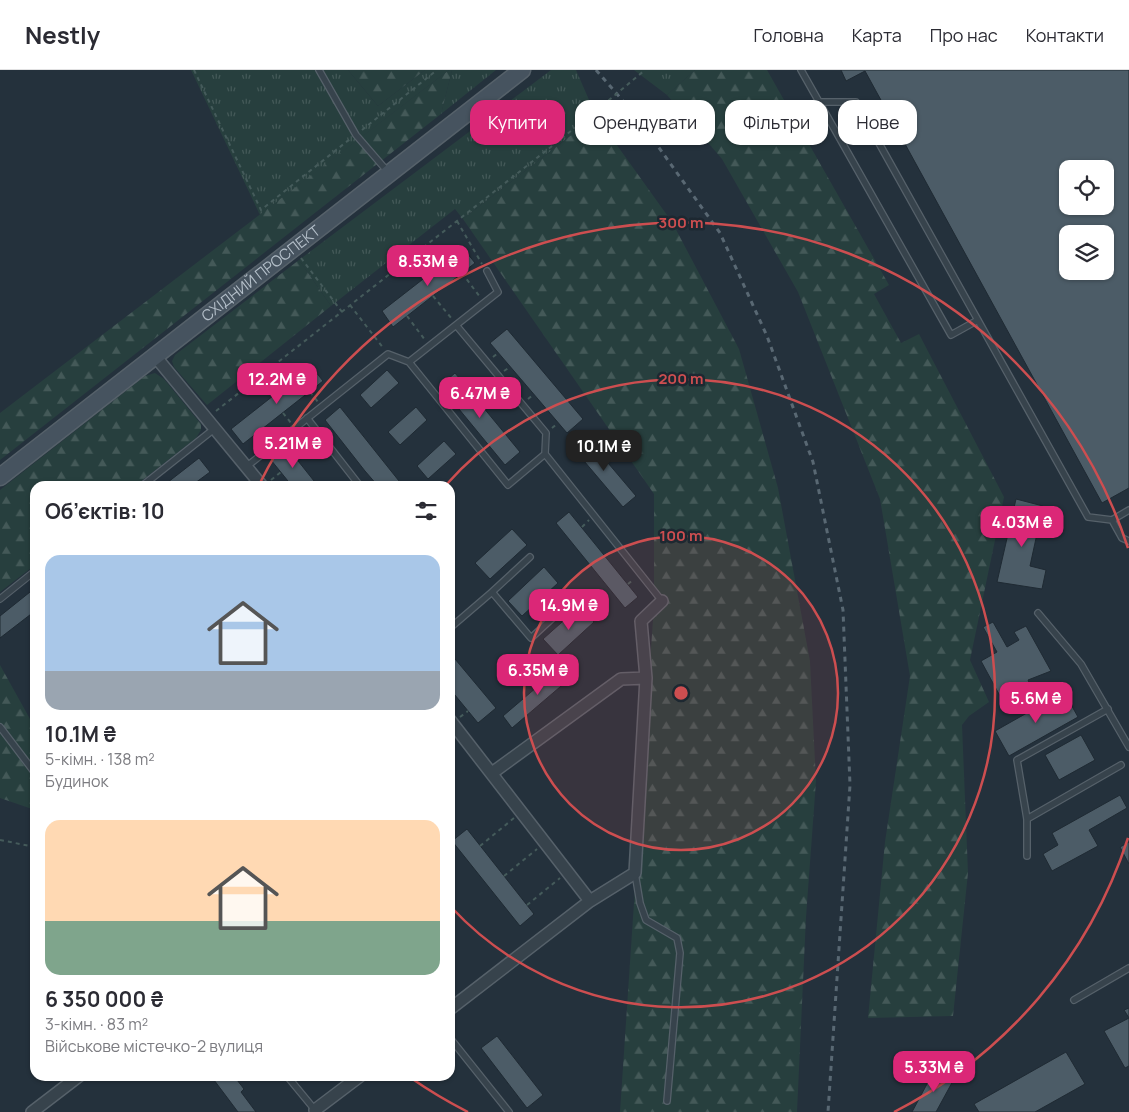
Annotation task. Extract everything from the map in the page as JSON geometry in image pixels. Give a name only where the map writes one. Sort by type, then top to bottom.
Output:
[{"type":"main road","name":"СХІДНИЙ ПРОСПЕКТ","points":[[0,477],[522,70]]},
{"type":"street","points":[[154,356],[246,467],[262,481]]},
{"type":"street","points":[[455,1005],[590,901],[635,873],[646,678],[641,621],[662,601]]},
{"type":"street","points":[[492,773],[622,679],[646,678]]},
{"type":"street","points":[[455,726],[590,901]]},
{"type":"street","points":[[32,1112],[72,1081]]},
{"type":"street","points":[[316,1111],[354,1081]]},
{"type":"lane","points":[[319,70],[356,135],[389,173]]},
{"type":"lane","points":[[801,70],[817,100]]},
{"type":"lane","points":[[828,102],[856,102],[1088,517],[1112,520],[1129,510]]},
{"type":"lane","points":[[828,119],[951,334],[978,320]]},
{"type":"lane","points":[[409,362],[498,292],[487,271]]},
{"type":"lane","points":[[456,325],[546,432],[545,454],[662,601]]},
{"type":"lane","points":[[246,467],[388,354],[409,362],[508,485],[545,454]]},
{"type":"lane","points":[[307,418],[356,481]]},
{"type":"lane","points":[[148,481],[214,429]]},
{"type":"lane","points":[[1112,520],[1122,538],[1129,541]]},
{"type":"lane","points":[[455,624],[530,557]]},
{"type":"lane","points":[[0,599],[30,575]]},
{"type":"lane","points":[[492,592],[531,638],[570,602]]},
{"type":"lane","points":[[1038,613],[1081,664],[1129,747]]},
{"type":"lane","points":[[1027,856],[1027,819],[1017,760],[1108,709]]},
{"type":"lane","points":[[0,727],[30,766]]},
{"type":"lane","points":[[1027,819],[1121,765]]},
{"type":"lane","points":[[635,873],[640,904],[646,920],[677,938],[680,953],[667,1101]]},
{"type":"lane","points":[[1074,1000],[1129,968]]},
{"type":"lane","points":[[455,1044],[509,1112]]},
{"type":"lane","points":[[290,1081],[316,1111]]},
{"type":"path","points":[[194,70],[261,210],[437,70]]},
{"type":"path","points":[[206,419],[590,116],[645,70]]},
{"type":"path","points":[[457,221],[487,271]]},
{"type":"path","points":[[294,248],[342,312]]},
{"type":"path","points":[[462,273],[485,303]]},
{"type":"path","points":[[433,296],[456,325]]},
{"type":"path","points":[[350,305],[388,354]]},
{"type":"path","points":[[406,316],[429,346]]},
{"type":"path","points":[[310,392],[322,407]]},
{"type":"path","points":[[283,413],[295,428]]},
{"type":"path","points":[[256,434],[268,450]]},
{"type":"path","points":[[270,481],[281,472]]},
{"type":"path","points":[[480,846],[522,812]]},
{"type":"path","points":[[0,840],[30,846]]},
{"type":"path","points":[[504,876],[545,842]]},
{"type":"path","points":[[527,905],[568,872]]},
{"type":"green space","points":[[191,70],[348,70],[378,106],[425,70],[449,70],[260,215]]},
{"type":"green space","points":[[348,70],[425,70],[378,106]]},
{"type":"green space","points":[[449,70],[452,70],[441,114],[0,460],[0,413]]},
{"type":"green space","points":[[452,70],[496,70],[441,114]]},
{"type":"green space","points":[[551,70],[576,70],[589,100],[575,100],[575,132],[565,140],[565,100],[511,100]]},
{"type":"green space","points":[[634,70],[695,70],[667,95]]},
{"type":"green space","points":[[695,70],[767,70],[784,100],[725,100],[725,145],[810,145],[889,285],[874,294],[901,343],[919,334],[1004,497],[970,660],[989,702],[969,716],[962,725],[968,873],[953,1016],[868,1018],[885,842],[910,676],[880,499],[798,292],[722,159],[710,145],[715,145],[715,100],[671,100],[667,95]]},
{"type":"green space","points":[[470,131],[470,145],[559,145],[463,219],[455,209],[331,306],[299,260]]},
{"type":"green space","points":[[575,132],[575,145],[617,145],[672,222],[739,349],[778,488],[810,661],[816,781],[806,917],[797,1112],[620,1112],[654,604],[654,494],[463,219],[559,145],[565,145],[565,140]]},
{"type":"green space","points":[[299,260],[331,306],[207,405],[174,367],[172,361],[175,355]]},
{"type":"green space","points":[[155,373],[164,379],[201,424],[201,430],[196,438],[141,481],[30,481],[30,569],[0,592],[0,490],[145,376]]},
{"type":"green space","points":[[0,665],[30,719],[30,808],[0,798]]},
{"type":"building","points":[[841,70],[1129,70],[1129,488],[1102,503],[906,145],[917,145],[917,100],[881,100],[865,71],[846,81]]},
{"type":"building","points":[[463,248],[475,263],[393,327],[382,311]]},
{"type":"building","points":[[507,329],[583,419],[567,433],[490,343]]},
{"type":"building","points":[[311,366],[323,381],[243,444],[231,429]]},
{"type":"building","points":[[387,370],[399,383],[371,408],[360,395]]},
{"type":"building","points":[[455,373],[520,452],[505,465],[440,386]]},
{"type":"building","points":[[340,407],[399,481],[374,481],[325,420]]},
{"type":"building","points":[[416,407],[427,420],[400,445],[388,432]]},
{"type":"building","points":[[586,437],[636,496],[623,507],[573,448]]},
{"type":"building","points":[[444,441],[456,454],[428,479],[417,466]]},
{"type":"building","points":[[287,447],[314,481],[288,481],[271,460]]},
{"type":"building","points":[[199,458],[210,472],[198,481],[169,481]]},
{"type":"building","points":[[1016,499],[1043,506],[1030,566],[1046,570],[1042,589],[997,582]]},
{"type":"building","points":[[569,512],[638,597],[625,608],[556,523]]},
{"type":"building","points":[[512,529],[527,545],[490,579],[475,563]]},
{"type":"building","points":[[544,567],[558,583],[522,616],[508,601]]},
{"type":"building","points":[[30,592],[30,615],[0,638],[0,616]]},
{"type":"building","points":[[580,606],[594,622],[558,655],[543,639]]},
{"type":"building","points":[[993,622],[1007,647],[1019,640],[1014,632],[1026,626],[1051,671],[1028,680],[1032,689],[1013,699],[1009,691],[1000,696],[981,661],[997,652],[983,627]]},
{"type":"building","points":[[455,659],[496,708],[478,723],[455,695]]},
{"type":"building","points":[[564,664],[574,675],[512,728],[503,716]]},
{"type":"building","points":[[1064,692],[1078,717],[1009,756],[995,731]]},
{"type":"building","points":[[1081,735],[1095,760],[1059,780],[1045,755]]},
{"type":"building","points":[[1120,795],[1127,808],[1089,830],[1098,846],[1052,871],[1043,854],[1058,845],[1052,833]]},
{"type":"building","points":[[467,829],[534,914],[520,926],[455,845],[455,839]]},
{"type":"building","points":[[1129,842],[1129,864],[1120,847]]},
{"type":"building","points":[[1129,1008],[1129,1018],[1124,1010]]},
{"type":"building","points":[[1129,1018],[1129,1066],[1125,1068],[1104,1031]]},
{"type":"building","points":[[497,1036],[543,1095],[527,1108],[481,1048]]},
{"type":"building","points":[[1066,1052],[1085,1084],[1035,1112],[979,1112],[974,1104]]},
{"type":"building","points":[[935,1069],[954,1079],[936,1112],[912,1112]]},
{"type":"building","points":[[215,1081],[238,1081],[244,1089],[241,1092],[256,1112],[238,1112]]},
{"type":"railway","points":[[596,70],[637,117],[720,233],[767,336],[813,462],[843,610],[850,785],[828,1112]]}]
